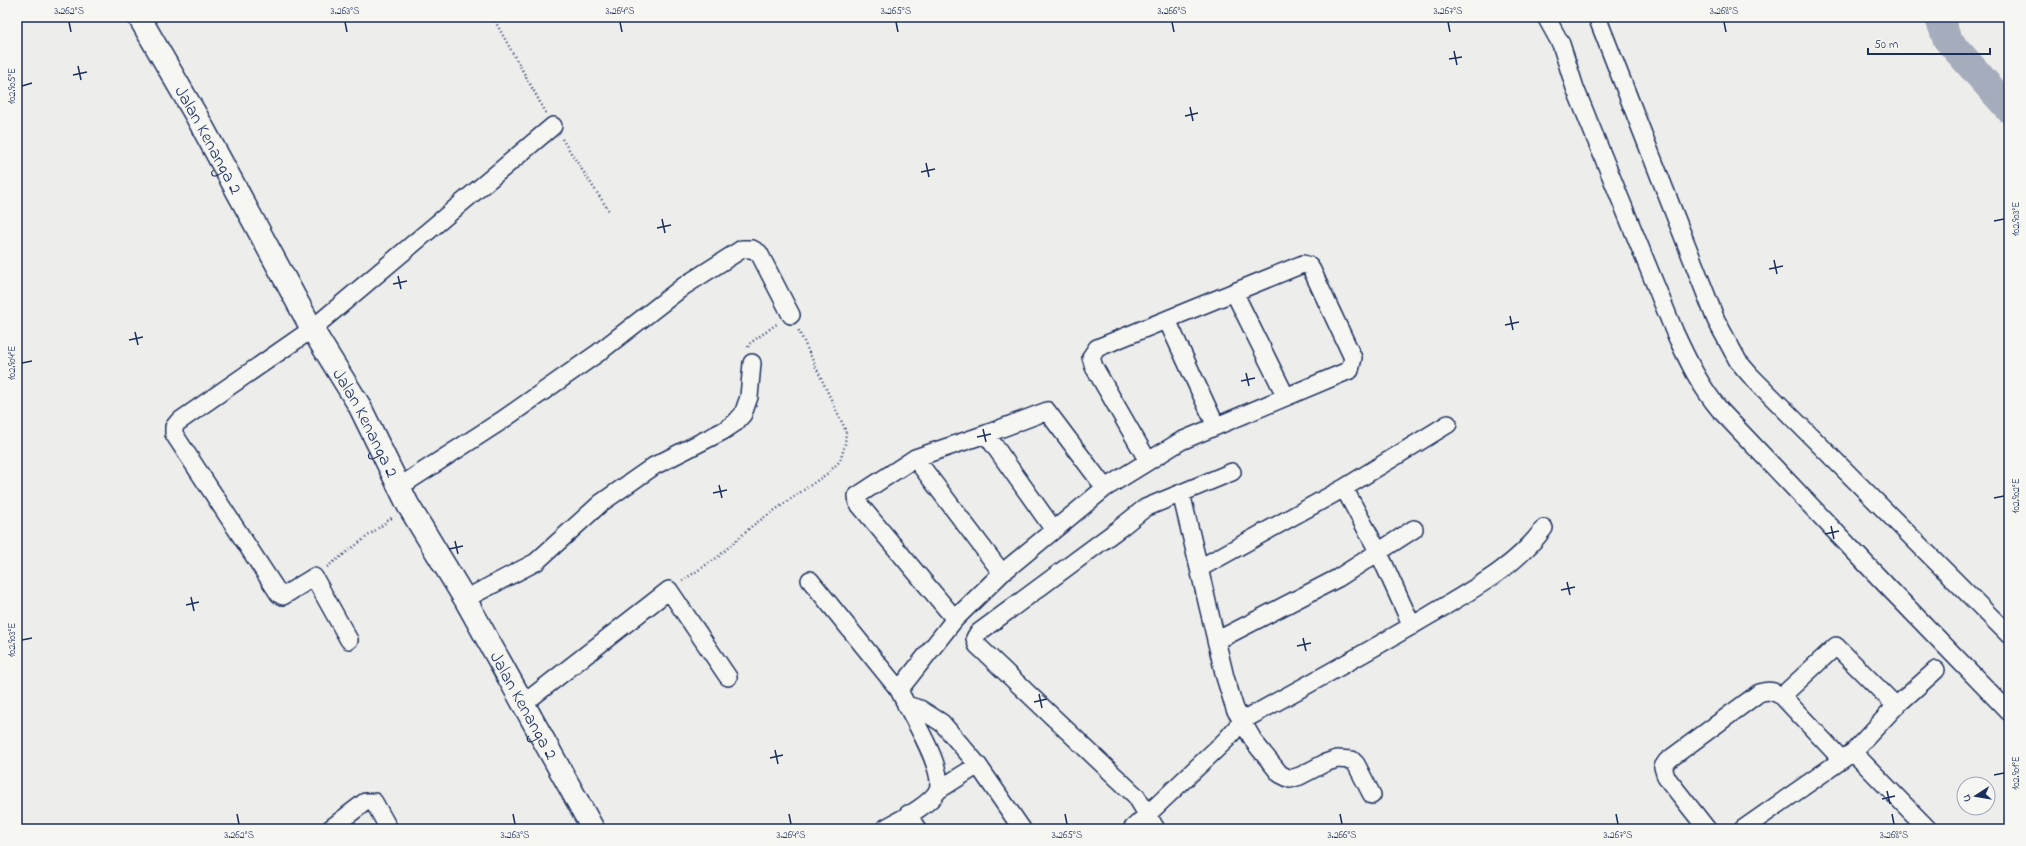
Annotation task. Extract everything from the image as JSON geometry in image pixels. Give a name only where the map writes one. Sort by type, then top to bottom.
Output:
[{"type":"main road","name":"Jalan Kenanga 2","points":[[139,17],[197,117],[312,329],[359,405],[403,496],[465,599],[593,829]]},
{"type":"street","points":[[1546,17],[1561,44],[1578,95],[1675,334],[1693,372],[1707,394],[1720,410],[1886,585],[2009,712]]},
{"type":"street","points":[[1597,17],[1716,320],[1738,361],[1793,419],[2009,635]]},
{"type":"street","points":[[349,640],[314,577],[283,596],[279,594],[174,434],[174,427],[178,422],[312,329],[553,126]]},
{"type":"street","points":[[403,496],[507,417],[598,353],[684,286],[742,249],[752,249],[759,253],[791,315]]},
{"type":"street","points":[[902,698],[955,618],[1002,573],[1105,488],[1181,441],[1350,370],[1353,364],[1353,358],[1310,266],[1303,264],[1097,348],[1092,357],[1094,367],[1148,461]]},
{"type":"street","points":[[1234,292],[1286,397]]},
{"type":"street","points":[[1167,320],[1216,426]]},
{"type":"street","points":[[465,599],[536,562],[601,502],[654,466],[717,434],[735,423],[744,414],[750,397],[752,363]]},
{"type":"street","points":[[955,618],[858,503],[856,499],[857,496],[915,458],[986,434],[1047,410],[1105,488]]},
{"type":"street","points":[[1200,568],[1344,488],[1448,424]]},
{"type":"street","points":[[986,434],[1054,530]]},
{"type":"street","points":[[915,458],[1002,573]]},
{"type":"street","points":[[1156,829],[1136,796],[977,645],[976,638],[978,633],[1145,508],[1232,472]]},
{"type":"street","points":[[1344,488],[1378,551],[1412,626]]},
{"type":"street","points":[[1181,493],[1200,568],[1216,641],[1235,709],[1255,743],[1284,778],[1290,779],[1300,776],[1325,763],[1345,758],[1352,760],[1356,764],[1372,795]]},
{"type":"street","points":[[1132,829],[1226,740],[1242,721],[1381,645],[1498,573],[1531,546],[1544,528]]},
{"type":"street","points":[[1216,641],[1338,578],[1414,529]]},
{"type":"street","points":[[810,580],[902,698],[935,760],[939,777],[937,791]]},
{"type":"street","points":[[523,704],[669,590],[728,677]]},
{"type":"street","points":[[1782,696],[1836,646],[1896,706]]},
{"type":"street","points":[[1743,829],[1847,756],[1896,706],[1936,670]]},
{"type":"street","points":[[1707,829],[1666,776],[1663,767],[1668,761],[1759,693],[1768,690],[1774,691],[1782,696],[1928,829]]},
{"type":"street","points":[[902,698],[942,723],[978,765],[1022,829]]},
{"type":"street","points":[[884,829],[929,801],[937,791],[978,765]]},
{"type":"street","points":[[330,829],[365,802],[370,801],[374,802],[389,829]]},
{"type":"street","points":[[908,814],[917,829]]},
{"type":"path","points":[[495,21],[553,126],[609,211]]},
{"type":"path","points":[[669,590],[718,557],[752,526],[817,482],[840,461],[845,445],[846,431],[791,315],[767,330],[749,344],[748,351],[752,363]]},
{"type":"path","points":[[314,577],[403,496]]},
{"type":"waterway","points":[[1939,17],[1947,39],[2009,109]]}]
